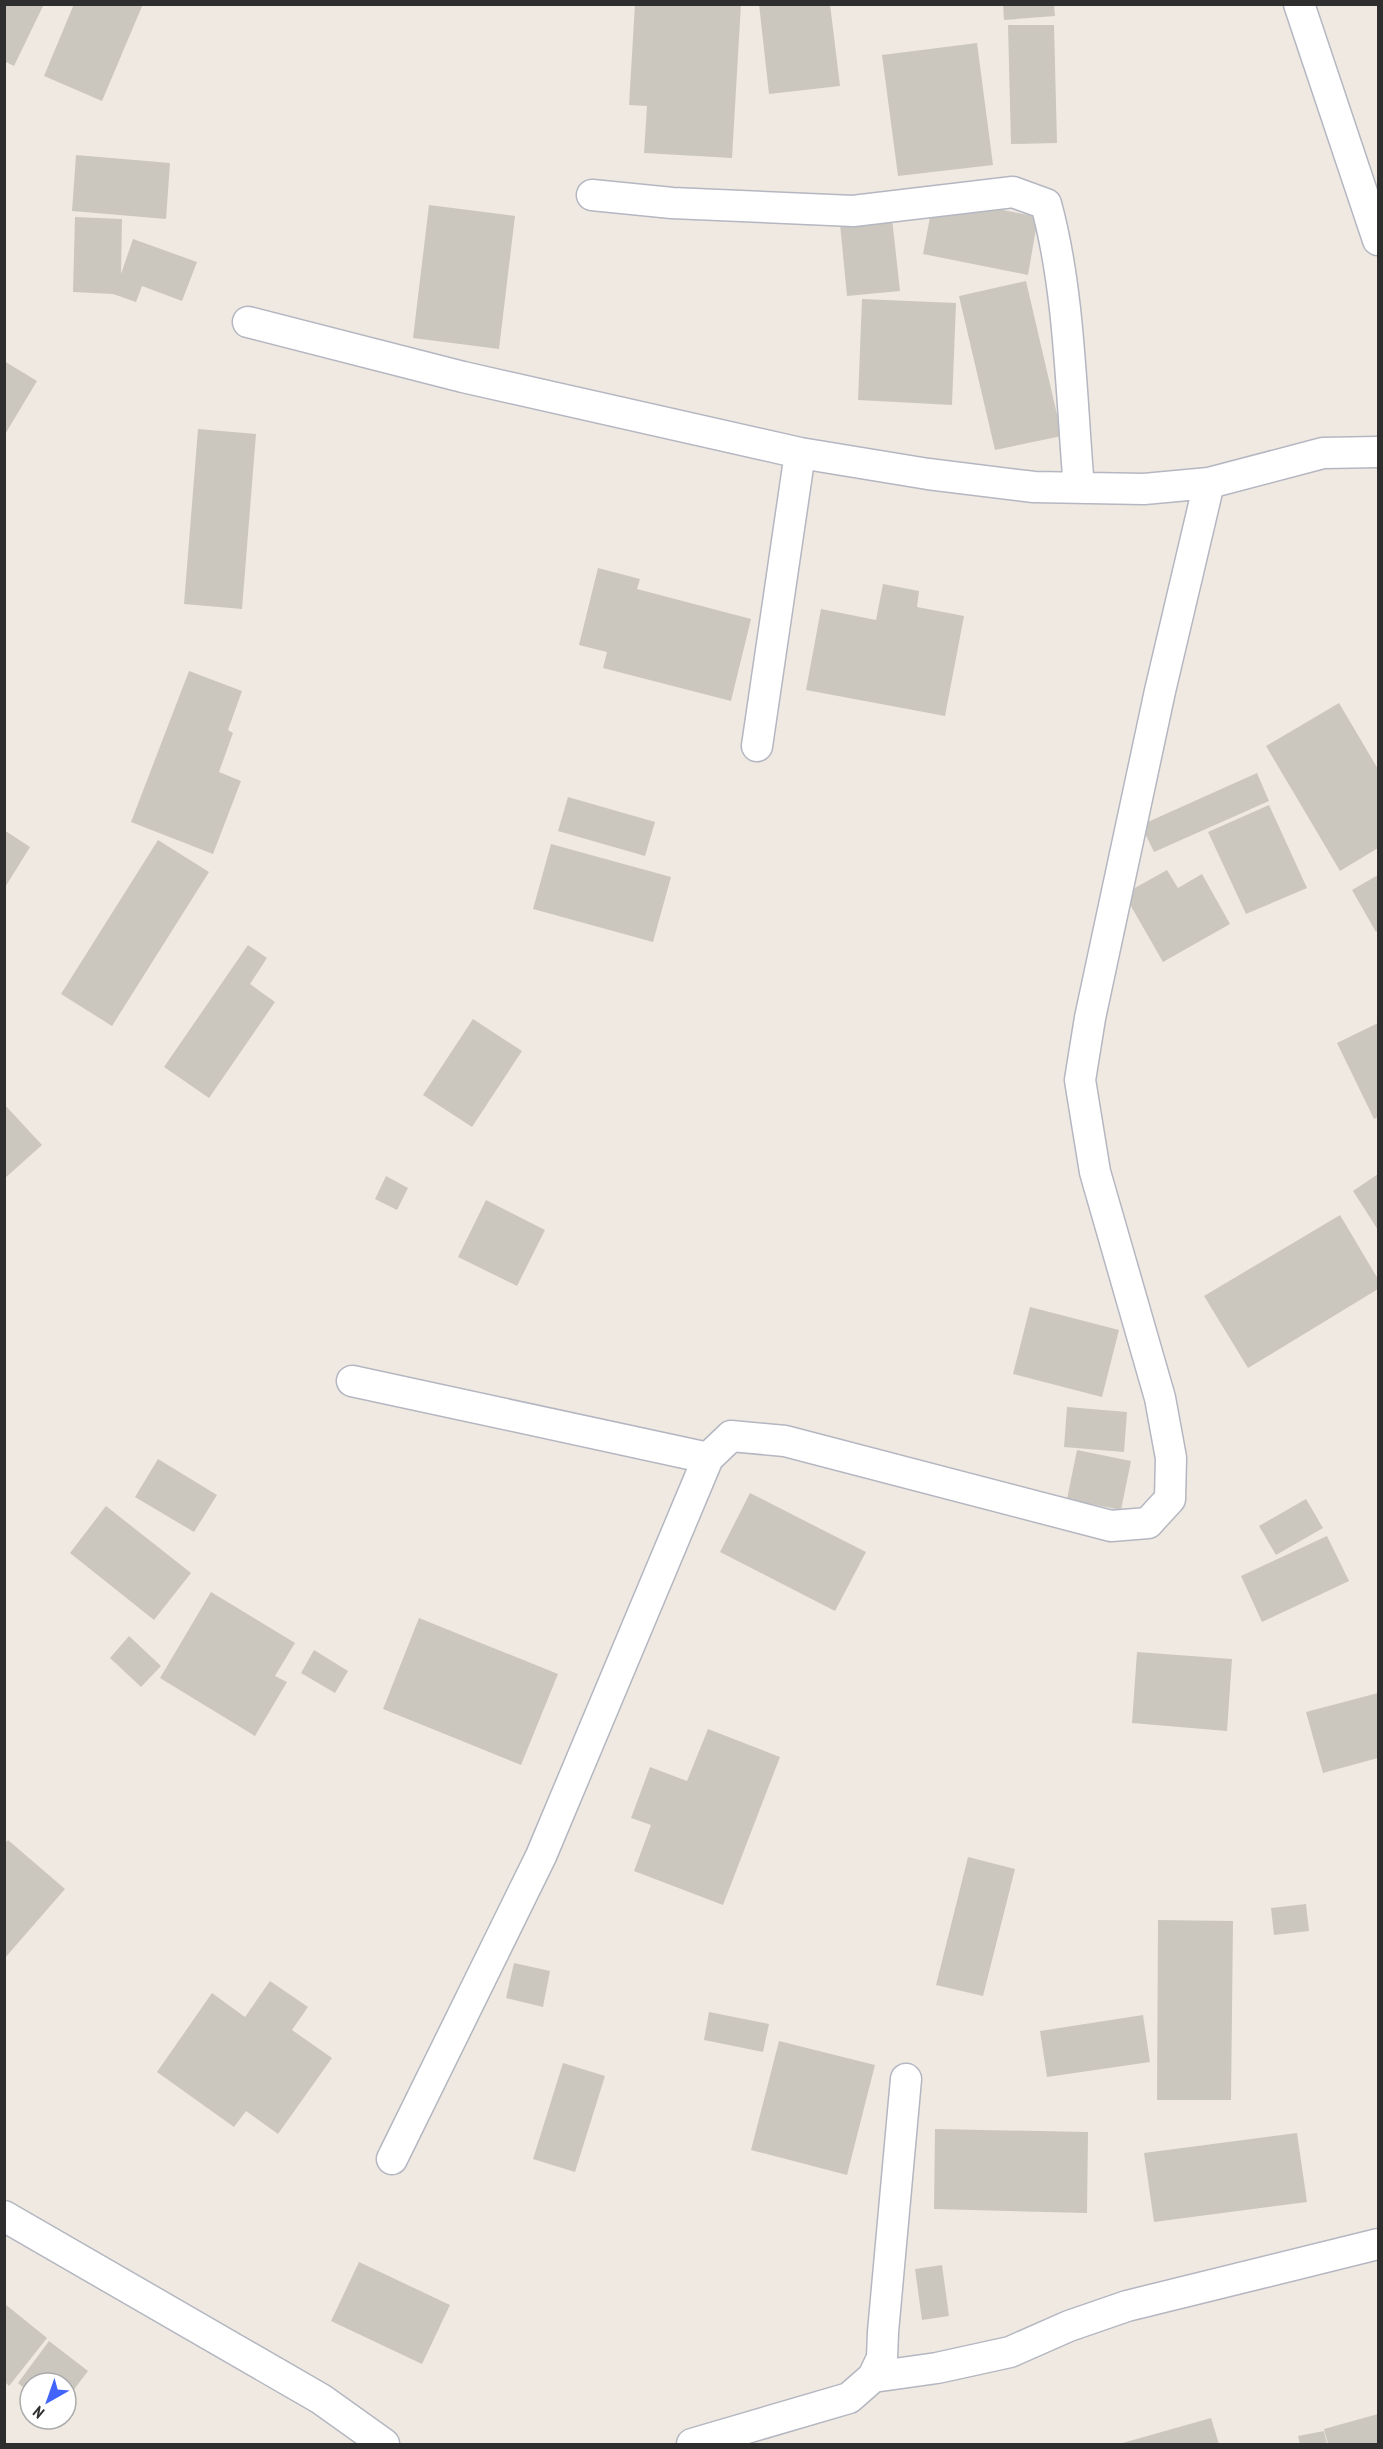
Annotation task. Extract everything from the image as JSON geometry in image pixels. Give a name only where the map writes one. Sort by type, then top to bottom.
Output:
[{"type":"street","points":[[1299,4],[1378,240]]},
{"type":"street","points":[[592,195],[672,203],[853,211],[1013,192],[1046,204],[1055,238],[1066,332],[1078,488]]},
{"type":"street","points":[[248,322],[463,377],[800,453],[928,474],[1034,487],[1144,489],[1209,483],[1323,453],[1378,452]]},
{"type":"street","points":[[757,746],[800,453]]},
{"type":"street","points":[[392,2159],[541,1856],[708,1458],[731,1436],[785,1441],[1111,1526],[1148,1523],[1170,1499],[1171,1458],[1160,1398],[1095,1172],[1080,1080],[1090,1018],[1160,691],[1209,483]]},
{"type":"street","points":[[352,1381],[708,1458]]},
{"type":"street","points":[[692,2445],[849,2398],[873,2377],[882,2358],[906,2079]]},
{"type":"street","points":[[4,2216],[321,2399],[384,2445]]},
{"type":"street","points":[[873,2377],[1010,2352],[1069,2326],[1127,2306],[1378,2244]]},
{"type":"building","points":[[4,4],[44,4],[14,66],[4,61]]},
{"type":"building","points":[[74,4],[143,4],[102,101],[44,76]]},
{"type":"building","points":[[635,4],[741,4],[732,158],[644,153],[647,106],[629,105]]},
{"type":"building","points":[[759,4],[830,4],[840,86],[769,94]]},
{"type":"building","points":[[1003,4],[1054,4],[1055,16],[1004,20]]},
{"type":"building","points":[[1008,25],[1054,25],[1057,143],[1011,144]]},
{"type":"building","points":[[977,43],[993,165],[898,176],[882,55]]},
{"type":"building","points":[[76,155],[170,163],[166,219],[72,211]]},
{"type":"building","points":[[934,196],[1038,217],[1028,275],[923,254]]},
{"type":"building","points":[[429,205],[515,216],[499,349],[413,338]]},
{"type":"building","points":[[75,217],[122,219],[121,274],[133,239],[197,262],[182,301],[142,286],[136,302],[113,294],[73,292]]},
{"type":"building","points":[[892,218],[900,291],[847,296],[840,224]]},
{"type":"building","points":[[1026,281],[1062,436],[995,450],[959,296]]},
{"type":"building","points":[[862,299],[956,303],[952,405],[858,400]]},
{"type":"building","points":[[4,361],[37,381],[4,436]]},
{"type":"building","points":[[198,429],[256,434],[242,609],[184,604]]},
{"type":"building","points":[[598,568],[640,579],[637,589],[751,619],[731,701],[603,668],[607,652],[579,645]]},
{"type":"building","points":[[883,584],[919,591],[917,607],[964,616],[945,716],[806,690],[821,609],[876,620]]},
{"type":"building","points":[[189,671],[242,691],[228,730],[233,733],[219,772],[241,781],[213,854],[131,822]]},
{"type":"building","points":[[1339,703],[1378,769],[1378,848],[1340,871],[1266,746]]},
{"type":"building","points":[[1257,773],[1269,801],[1154,852],[1141,825]]},
{"type":"building","points":[[568,797],[655,822],[645,856],[558,831]]},
{"type":"building","points":[[1269,805],[1307,888],[1246,914],[1208,832]]},
{"type":"building","points":[[4,830],[30,847],[4,889]]},
{"type":"building","points":[[158,840],[209,872],[112,1026],[61,994]]},
{"type":"building","points":[[551,844],[671,877],[653,942],[533,909]]},
{"type":"building","points":[[1167,870],[1178,888],[1202,874],[1230,924],[1163,962],[1124,894]]},
{"type":"building","points":[[1378,875],[1378,930],[1376,932],[1352,890]]},
{"type":"building","points":[[248,945],[267,958],[250,984],[275,1002],[209,1098],[164,1067]]},
{"type":"building","points":[[473,1019],[522,1051],[472,1127],[423,1095]]},
{"type":"building","points":[[1378,1023],[1378,1117],[1374,1119],[1337,1043]]},
{"type":"building","points":[[4,1104],[42,1145],[4,1179]]},
{"type":"building","points":[[1378,1174],[1378,1230],[1353,1191]]},
{"type":"building","points":[[386,1176],[408,1188],[397,1210],[375,1199]]},
{"type":"building","points":[[486,1200],[545,1230],[517,1286],[458,1257]]},
{"type":"building","points":[[1340,1215],[1378,1279],[1378,1289],[1248,1368],[1204,1296]]},
{"type":"building","points":[[1030,1307],[1119,1330],[1102,1397],[1013,1374]]},
{"type":"building","points":[[1067,1407],[1127,1412],[1124,1452],[1064,1447]]},
{"type":"building","points":[[1077,1450],[1131,1461],[1121,1510],[1067,1499]]},
{"type":"building","points":[[158,1459],[217,1495],[194,1532],[135,1497]]},
{"type":"building","points":[[750,1493],[866,1552],[835,1611],[720,1552]]},
{"type":"building","points":[[1306,1499],[1323,1528],[1276,1555],[1259,1526]]},
{"type":"building","points":[[106,1506],[191,1573],[154,1620],[70,1553]]},
{"type":"building","points":[[1327,1536],[1349,1581],[1262,1622],[1241,1576]]},
{"type":"building","points":[[211,1592],[295,1643],[275,1676],[287,1682],[255,1736],[160,1678]]},
{"type":"building","points":[[419,1618],[558,1674],[521,1765],[383,1709]]},
{"type":"building","points":[[129,1636],[161,1666],[141,1687],[110,1658]]},
{"type":"building","points":[[314,1650],[348,1671],[335,1693],[301,1673]]},
{"type":"building","points":[[1137,1652],[1232,1659],[1227,1731],[1132,1723]]},
{"type":"building","points":[[1378,1693],[1378,1758],[1323,1773],[1306,1712]]},
{"type":"building","points":[[708,1729],[780,1757],[723,1905],[634,1871],[651,1825],[631,1818],[650,1767],[687,1781]]},
{"type":"building","points":[[8,1840],[65,1889],[4,1959],[4,1844]]},
{"type":"building","points":[[968,1857],[1015,1869],[983,1996],[936,1985]]},
{"type":"building","points":[[1306,1904],[1309,1931],[1274,1935],[1271,1908]]},
{"type":"building","points":[[1158,1920],[1233,1921],[1231,2100],[1157,2100]]},
{"type":"building","points":[[514,1963],[550,1971],[543,2007],[506,1998]]},
{"type":"building","points":[[270,1981],[308,2007],[292,2030],[332,2058],[278,2134],[246,2111],[234,2127],[157,2072],[212,1993],[245,2017]]},
{"type":"building","points":[[709,2012],[769,2024],[763,2052],[704,2040]]},
{"type":"building","points":[[1143,2015],[1150,2062],[1047,2077],[1040,2031]]},
{"type":"building","points":[[779,2041],[875,2065],[847,2175],[751,2150]]},
{"type":"building","points":[[563,2063],[605,2076],[575,2172],[533,2159]]},
{"type":"building","points":[[935,2129],[1088,2132],[1087,2213],[934,2209]]},
{"type":"building","points":[[1297,2133],[1307,2202],[1154,2222],[1144,2153]]},
{"type":"building","points":[[359,2262],[450,2305],[422,2364],[331,2321]]},
{"type":"building","points":[[942,2265],[949,2316],[922,2320],[915,2269]]},
{"type":"building","points":[[5,2304],[47,2338],[21,2371],[18,2371],[18,2375],[9,2386],[5,2382]]},
{"type":"building","points":[[49,2341],[88,2371],[78,2384],[78,2371],[27,2371]]},
{"type":"building","points":[[1378,2414],[1378,2444],[1328,2444],[1324,2429]]},
{"type":"building","points":[[1211,2418],[1219,2444],[1119,2444]]},
{"type":"building","points":[[1324,2431],[1327,2444],[1300,2444],[1298,2436]]}]
